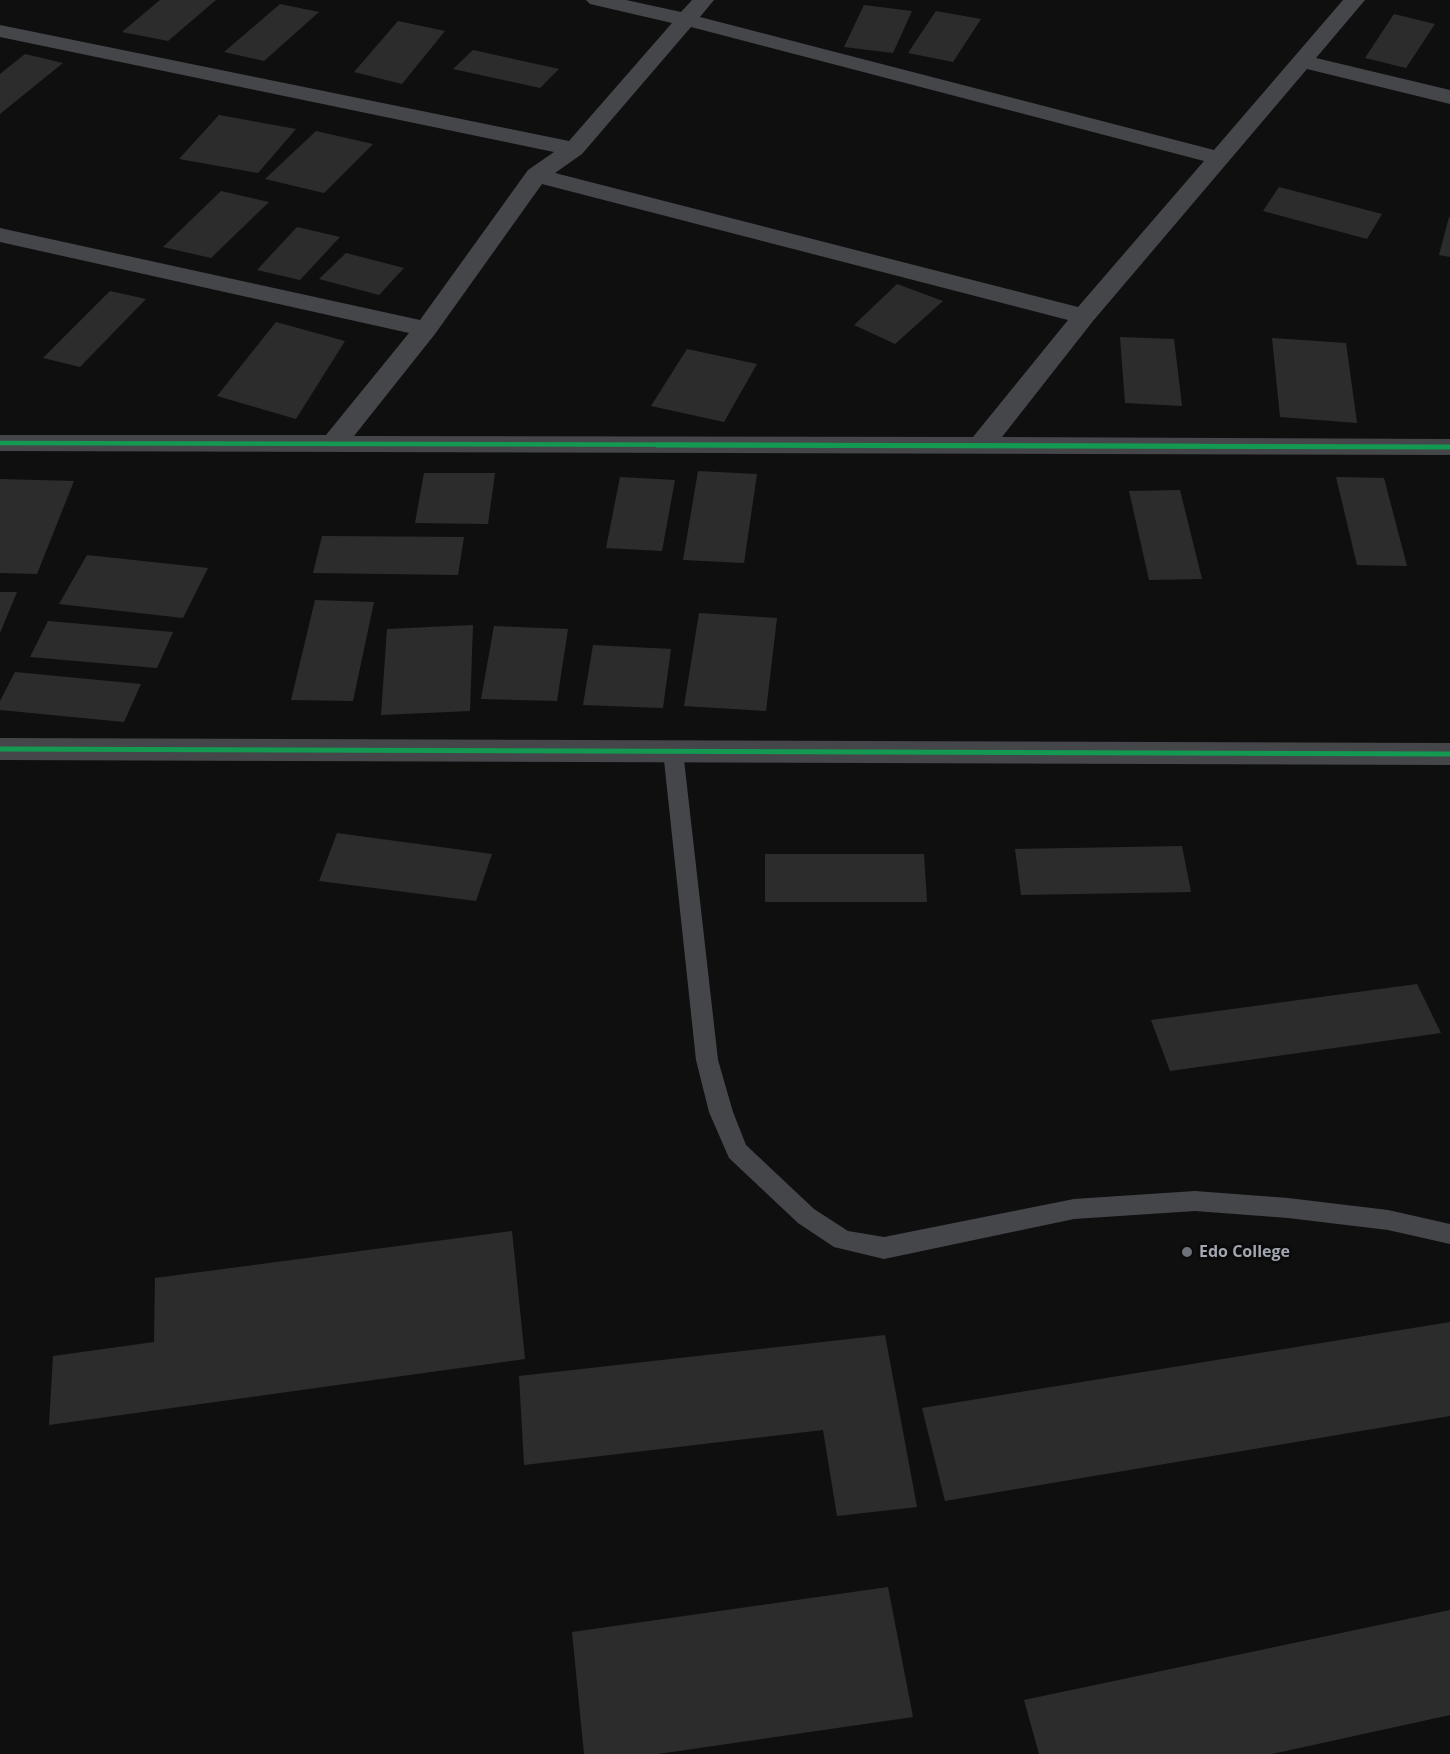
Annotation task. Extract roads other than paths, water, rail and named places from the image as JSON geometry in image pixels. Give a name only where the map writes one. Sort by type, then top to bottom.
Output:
[{"type":"street","points":[[597,0],[687,20],[1218,158]]},
{"type":"street","points":[[333,444],[426,329],[536,175],[574,149],[703,0]]},
{"type":"street","points":[[980,447],[1084,316],[1354,0]]},
{"type":"street","points":[[0,30],[574,149]]},
{"type":"street","points":[[1301,62],[1450,97]]},
{"type":"street","points":[[536,175],[1084,316]]},
{"type":"street","points":[[0,236],[426,329]]},
{"type":"street","points":[[0,442],[1450,447]]},
{"type":"street","points":[[0,749],[1450,754]]},
{"type":"lane","points":[[673,751],[706,1060],[721,1112],[737,1151],[806,1216],[843,1240],[884,1248],[1074,1209],[1195,1201],[1288,1208],[1388,1220],[1450,1234]]},
{"type":"place","name":"Edo College","points":[[1187,1252]]}]
